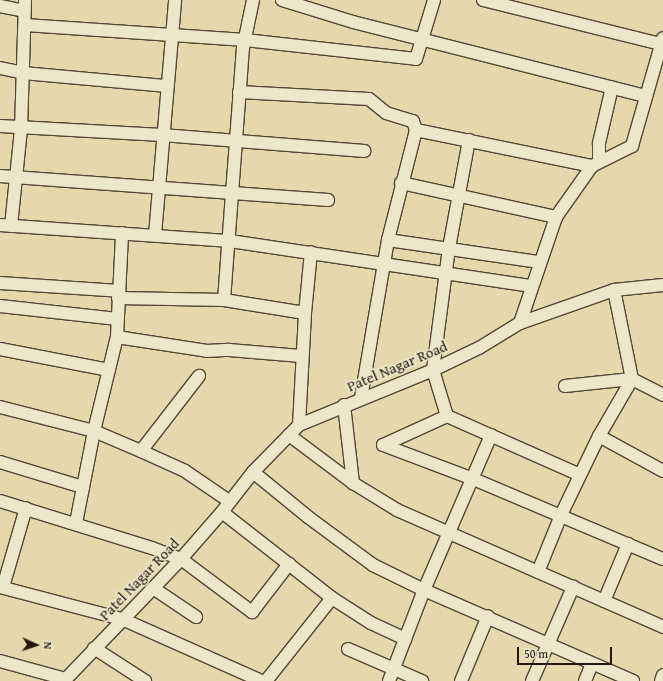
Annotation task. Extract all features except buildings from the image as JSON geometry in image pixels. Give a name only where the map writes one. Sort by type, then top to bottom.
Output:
[{"type":"street","points":[[155,235],[174,0]]},
{"type":"street","points":[[224,300],[230,241],[239,92],[245,40],[252,0]]},
{"type":"street","points":[[282,0],[353,22],[423,38],[646,96]]},
{"type":"street","points":[[25,24],[245,40],[416,59],[434,0]]},
{"type":"street","points":[[416,130],[595,164],[632,146],[662,41],[483,0]]},
{"type":"street","points":[[0,6],[25,5],[21,129],[16,177],[6,226],[230,241],[532,286]]},
{"type":"street","points":[[0,68],[23,73],[167,86]]},
{"type":"street","points":[[520,323],[539,262],[556,217],[595,164],[612,87]]},
{"type":"street","points":[[239,92],[369,99],[386,113],[413,121],[416,130],[401,183],[388,240],[361,398]]},
{"type":"street","points":[[0,126],[21,129],[162,135],[364,151]]},
{"type":"street","points":[[447,416],[433,370],[449,248],[469,140]]},
{"type":"street","points":[[0,176],[158,186],[328,200]]},
{"type":"street","points":[[401,183],[459,198],[556,217]]},
{"type":"street","points":[[76,523],[94,431],[117,336],[116,319],[119,295],[122,233]]},
{"type":"street","points":[[388,240],[539,262]]},
{"type":"street","points":[[299,425],[301,356],[311,252]]},
{"type":"street","points":[[0,283],[119,295],[224,300],[305,313]]},
{"type":"street","name":"Patel Nagar Road","points":[[65,680],[94,648],[181,559],[222,512],[229,501],[253,472],[299,425],[361,398],[433,370],[479,348],[520,323],[614,290],[663,285]]},
{"type":"street","points":[[538,572],[561,515],[580,475],[599,436],[632,379],[614,290]]},
{"type":"street","points":[[0,306],[116,319]]},
{"type":"street","points":[[117,336],[207,350],[229,350],[301,356]]},
{"type":"street","points":[[0,349],[109,370]]},
{"type":"street","points":[[141,450],[199,376]]},
{"type":"street","points":[[565,386],[632,379],[663,395]]},
{"type":"street","points":[[344,406],[353,483]]},
{"type":"street","points":[[0,408],[94,431],[141,450],[185,471],[229,501]]},
{"type":"street","points":[[580,475],[447,416],[383,445],[471,478],[663,559]]},
{"type":"street","points":[[288,435],[353,483],[397,510],[663,627]]},
{"type":"street","points":[[389,681],[424,590],[450,534],[471,478],[491,435]]},
{"type":"street","points":[[599,436],[663,471]]},
{"type":"street","points":[[0,462],[83,487]]},
{"type":"street","points":[[253,472],[308,518],[373,565],[424,590],[488,616],[548,645],[633,681]]},
{"type":"street","points":[[0,500],[76,523],[181,559],[252,612],[289,564]]},
{"type":"street","points":[[26,508],[2,587],[122,619],[261,681]]},
{"type":"street","points":[[222,512],[332,598],[371,623],[405,639]]},
{"type":"street","points":[[604,601],[628,544]]},
{"type":"street","points":[[532,681],[573,587]]},
{"type":"street","points":[[153,588],[196,618]]},
{"type":"street","points":[[266,681],[332,598]]},
{"type":"street","points":[[461,681],[488,616]]},
{"type":"street","points":[[94,648],[141,680]]},
{"type":"street","points":[[348,650],[422,681]]},
{"type":"street","points":[[0,661],[65,680]]},
{"type":"street","points":[[584,681],[592,664]]},
{"type":"street","points":[[661,681],[663,675]]}]
